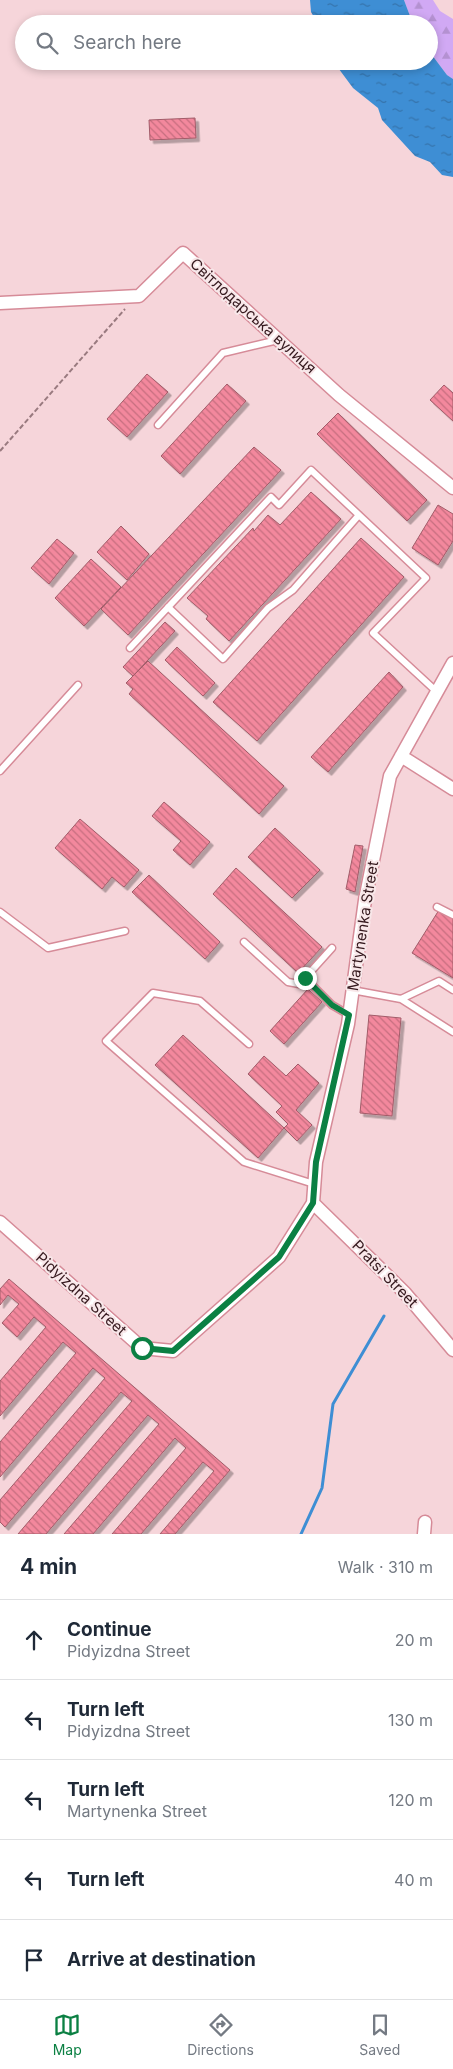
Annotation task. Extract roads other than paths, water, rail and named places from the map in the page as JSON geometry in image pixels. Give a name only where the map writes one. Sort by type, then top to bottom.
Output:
[{"type":"street","name":"Світлодарська вулиця","points":[[0,303],[136,296],[183,253],[339,395],[453,488]]},
{"type":"street","name":"Martynenka Street","points":[[313,1203],[316,1162],[349,1015],[365,900],[390,776],[453,663]]},
{"type":"street","points":[[401,756],[453,789]]},
{"type":"street","name":"Pidyizdna Street","points":[[0,1222],[142,1348],[173,1351],[279,1257],[313,1203]]},
{"type":"street","name":"Pratsi Street","points":[[313,1203],[405,1293],[453,1350]]},
{"type":"lane","points":[[158,425],[223,353],[278,340]]},
{"type":"lane","points":[[130,648],[271,497],[279,505],[311,470],[426,578],[373,633],[437,692]]},
{"type":"lane","points":[[168,607],[223,659],[268,608],[293,590],[359,515]]},
{"type":"lane","points":[[0,771],[78,685]]},
{"type":"lane","points":[[437,907],[453,915]]},
{"type":"lane","points":[[0,912],[48,948],[125,931]]},
{"type":"lane","points":[[244,942],[288,982],[300,984],[332,948]]},
{"type":"lane","points":[[305,978],[332,1005],[349,1015]]},
{"type":"lane","points":[[401,999],[439,981],[453,990]]},
{"type":"lane","points":[[352,990],[401,999],[453,1032]]},
{"type":"lane","points":[[249,1044],[200,1001],[153,993],[106,1041],[244,1162],[314,1184]]},
{"type":"water","points":[[310,0],[404,0],[410,15],[313,15]]},
{"type":"water","points":[[438,63],[447,75],[453,79],[453,177],[442,175],[430,162],[415,156],[382,120],[378,108],[353,88],[340,70],[438,70]]},
{"type":"waterway","points":[[301,1534],[322,1488],[333,1404],[384,1316]]}]
